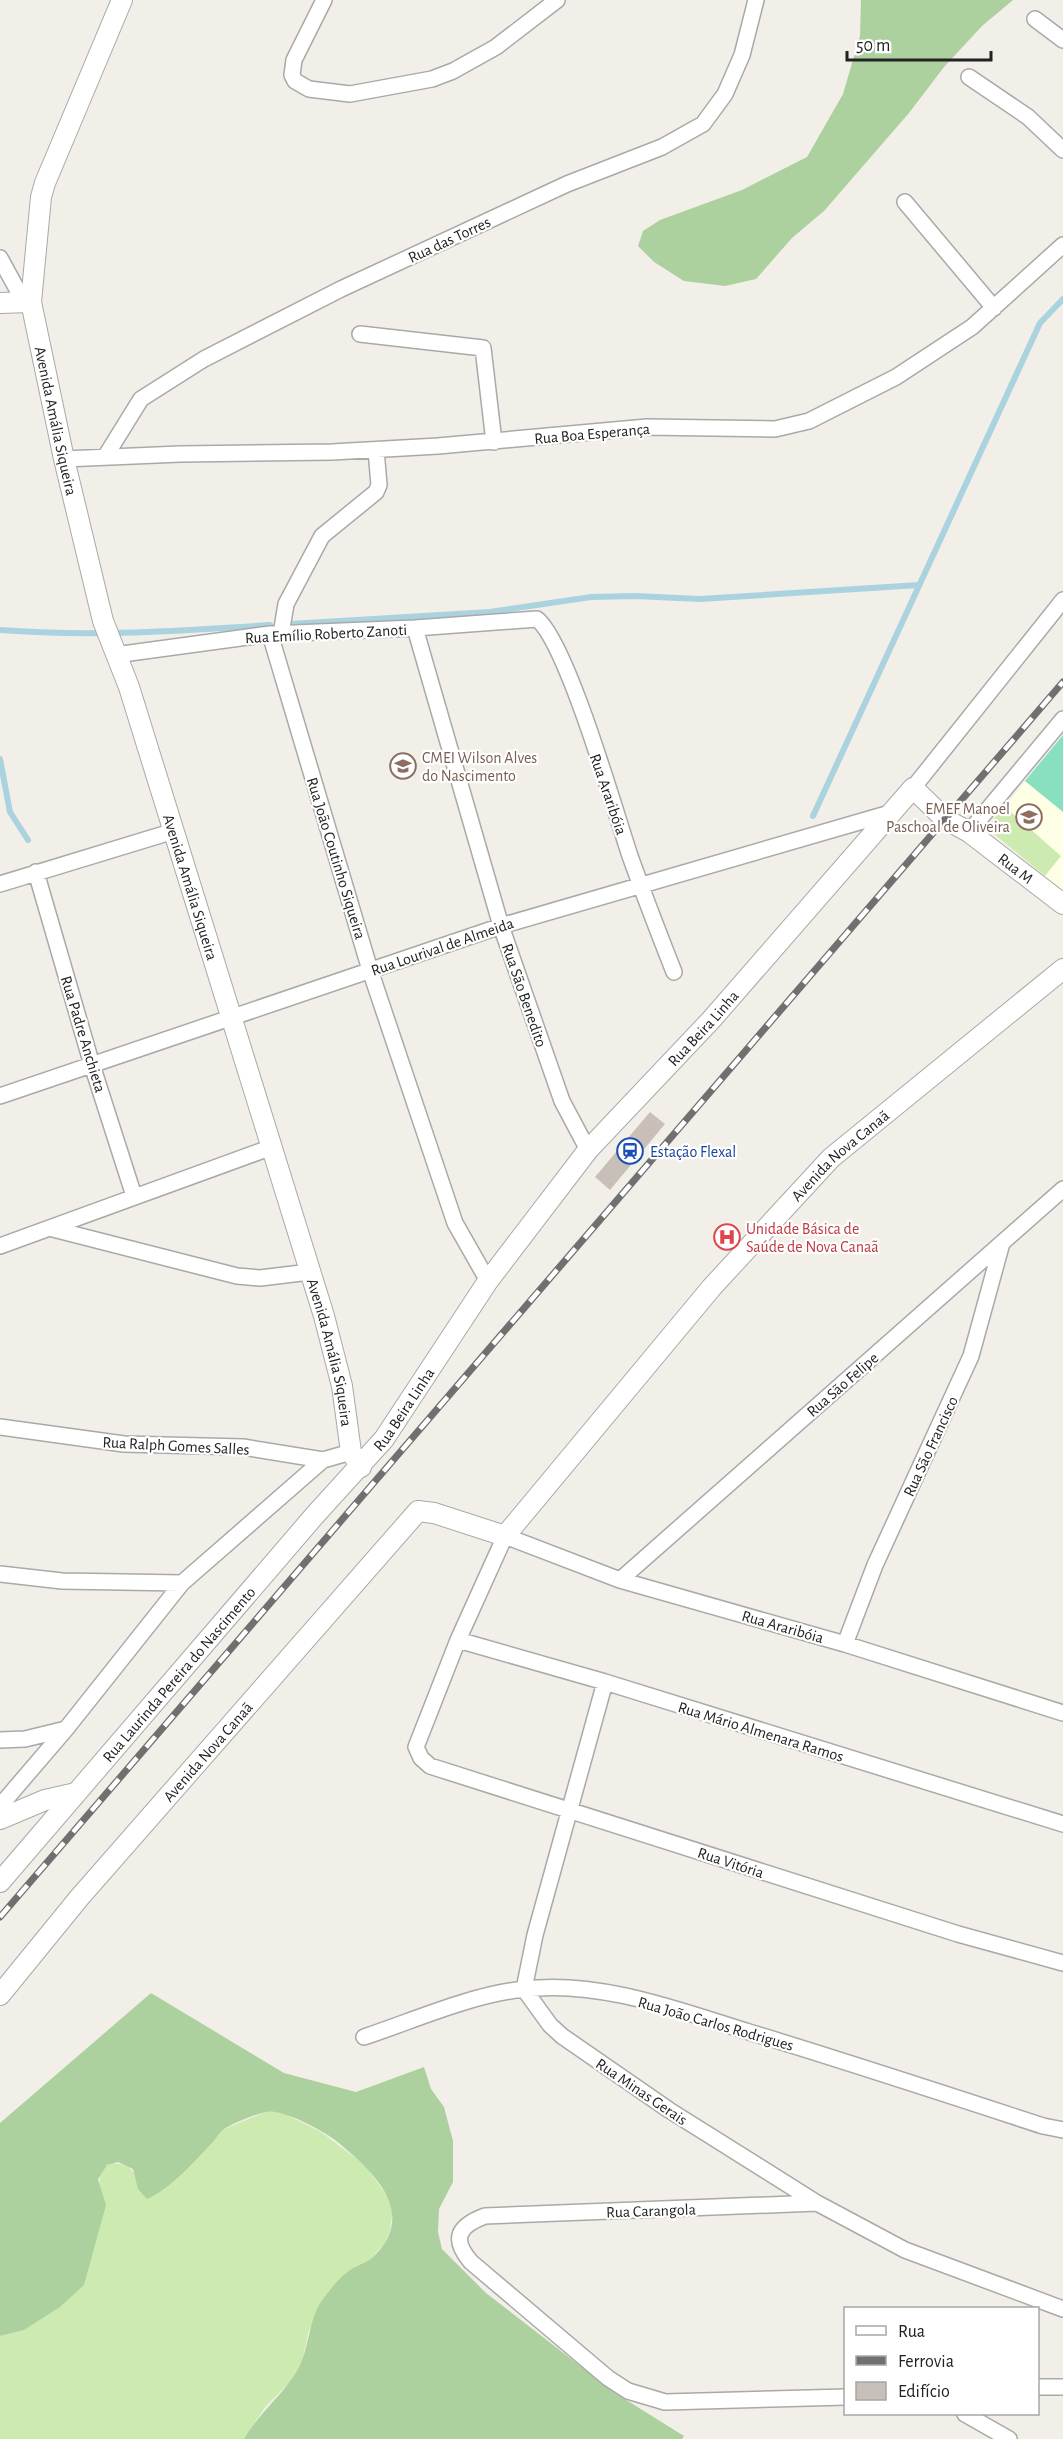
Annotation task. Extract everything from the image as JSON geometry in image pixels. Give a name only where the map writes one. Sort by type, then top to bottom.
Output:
[{"type":"street","name":"Avenida Amália Siqueira","points":[[122,0],[45,183],[31,302],[64,459],[103,621],[129,687],[324,1316],[342,1386],[356,1459]]},
{"type":"street","points":[[324,0],[294,60],[292,75],[295,81],[309,89],[350,94],[432,79],[453,71],[496,47],[557,0]]},
{"type":"street","name":"Rua das Torres","points":[[105,457],[141,399],[204,359],[341,289],[567,184],[662,147],[703,124],[725,94],[742,55],[756,0]]},
{"type":"street","points":[[1035,19],[1063,40]]},
{"type":"street","points":[[969,77],[1028,117],[1063,150]]},
{"type":"street","points":[[905,202],[994,308]]},
{"type":"street","name":"Rua Boa Esperança","points":[[64,459],[376,450],[494,442],[647,427],[775,429],[809,421],[896,377],[972,327],[1063,245]]},
{"type":"street","points":[[0,258],[18,291],[31,302]]},
{"type":"street","points":[[0,303],[31,302]]},
{"type":"street","points":[[360,334],[483,348],[494,442]]},
{"type":"street","points":[[275,634],[286,604],[322,536],[378,489],[376,450]]},
{"type":"street","name":"Rua Beira Linha","points":[[356,1459],[406,1409],[488,1281],[588,1150],[711,1020],[913,788],[1063,600]]},
{"type":"street","name":"Rua Emílio Roberto Zanoti","points":[[114,651],[275,634],[415,628],[537,619]]},
{"type":"street","name":"Rua Araribóia","points":[[537,619],[552,635],[573,688],[640,886],[674,972]]},
{"type":"street","name":"Rua São Benedito","points":[[415,628],[501,926],[562,1101],[588,1150]]},
{"type":"street","name":"Rua João Coutinho Siqueira","points":[[275,634],[370,970],[455,1223],[488,1281]]},
{"type":"street","points":[[969,832],[1063,719]]},
{"type":"street","name":"Rua M","points":[[913,788],[945,819],[969,832],[1063,904]]},
{"type":"street","name":"Rua Lourival de Almeida","points":[[0,1096],[501,926],[890,813]]},
{"type":"street","points":[[0,884],[174,831]]},
{"type":"street","name":"Rua Padre Anchieta","points":[[36,872],[92,1065],[134,1196]]},
{"type":"street","name":"Avenida Nova Canaã","points":[[0,1995],[87,1889],[418,1511],[434,1513],[505,1536],[712,1287],[831,1158],[1063,969]]},
{"type":"street","points":[[0,1246],[272,1147]]},
{"type":"street","name":"Rua São Felipe","points":[[620,1580],[1063,1189]]},
{"type":"street","points":[[53,1228],[237,1276],[260,1278],[310,1272]]},
{"type":"street","name":"Rua São Francisco","points":[[845,1644],[875,1565],[971,1356],[1002,1243]]},
{"type":"street","name":"Rua Ralph Gomes Salles","points":[[0,1426],[124,1444],[243,1447],[323,1460],[356,1459]]},
{"type":"street","name":"Rua Laurinda Pereira do Nascimento","points":[[1,1880],[315,1515],[356,1459]]},
{"type":"street","points":[[0,1806],[66,1729],[182,1583],[323,1460]]},
{"type":"street","points":[[458,1640],[505,1536]]},
{"type":"street","name":"Rua Araribóia","points":[[505,1536],[620,1580],[845,1644],[1063,1713]]},
{"type":"street","points":[[0,1574],[62,1581],[182,1583]]},
{"type":"street","name":"Rua Mário Almenara Ramos","points":[[458,1640],[605,1682],[1063,1824]]},
{"type":"street","name":"Rua Vitória","points":[[458,1640],[417,1741],[417,1753],[430,1766],[958,1934],[1063,1963]]},
{"type":"street","points":[[524,1989],[535,1935],[605,1682]]},
{"type":"street","points":[[0,1740],[25,1739],[66,1729]]},
{"type":"street","points":[[0,1819],[45,1800],[76,1793]]},
{"type":"street","name":"Rua João Carlos Rodrigues","points":[[364,2037],[469,2002],[524,1989],[575,1987],[669,2008],[841,2059],[1043,2126],[1063,2130]]},
{"type":"street","name":"Rua Minas Gerais","points":[[524,1989],[550,2025],[561,2036],[669,2110],[817,2203],[905,2250],[1063,2309]]},
{"type":"street","name":"Rua Carangola","points":[[817,2203],[485,2216],[470,2222],[462,2229],[459,2239],[463,2253],[471,2262],[608,2378],[628,2391],[665,2402],[844,2397]]},
{"type":"street","points":[[1039,2387],[1063,2387]]},
{"type":"street","points":[[967,2415],[1009,2439]]},
{"type":"shaded area","name":"EMEF Manoel Paschoal de Oliveira","points":[[1063,735],[1063,891],[987,828]]},
{"type":"green space","points":[[861,0],[1013,0],[982,26],[944,67],[909,113],[824,211],[792,238],[756,279],[725,286],[684,281],[654,262],[638,246],[643,231],[660,220],[742,190],[807,157],[843,94],[860,36]]},
{"type":"green space","points":[[1063,735],[1063,812],[1025,781]]},
{"type":"green space","points":[[1004,806],[1061,856],[1045,876],[987,828]]},
{"type":"green space","points":[[151,1993],[284,2073],[356,2092],[424,2067],[431,2089],[444,2107],[453,2141],[453,2182],[439,2209],[438,2232],[442,2249],[486,2293],[615,2393],[684,2436],[682,2439],[244,2439],[296,2373],[304,2355],[318,2306],[346,2274],[371,2259],[385,2243],[391,2227],[392,2211],[387,2196],[367,2168],[326,2134],[293,2117],[273,2112],[250,2117],[224,2129],[180,2176],[156,2195],[147,2199],[138,2189],[133,2169],[118,2162],[107,2165],[98,2179],[106,2205],[84,2285],[60,2307],[24,2330],[0,2336],[0,2123]]},
{"type":"green space","points":[[268,2111],[281,2112],[321,2132],[366,2166],[392,2203],[392,2215],[390,2231],[384,2244],[370,2260],[356,2266],[309,2330],[302,2362],[290,2382],[265,2407],[244,2439],[0,2439],[0,2336],[24,2330],[106,2205],[100,2176],[106,2166],[112,2163],[127,2165],[136,2175],[138,2189],[193,2161],[222,2130]]},
{"type":"building","name":"Estação Flexal","points":[[650,1112],[665,1124],[610,1190],[595,1177]]},
{"type":"waterway","points":[[813,816],[1040,323],[1063,299]]},
{"type":"waterway","points":[[290,624],[490,612],[591,597],[635,596],[700,599],[919,585]]},
{"type":"waterway","points":[[0,630],[102,633],[270,625]]},
{"type":"waterway","points":[[0,759],[10,812],[28,840]]},
{"type":"railway","points":[[0,1917],[1063,682]]},
{"type":"place","name":"CMEI Wilson Alves do Nascimento","points":[[403,766]]},
{"type":"place","name":"EMEF Manoel Paschoal de Oliveira","points":[[1029,817]]},
{"type":"place","name":"Estação Flexal","points":[[630,1151]]},
{"type":"place","name":"Unidade Básica de Saúde de Nova Canaã","points":[[727,1237]]}]
